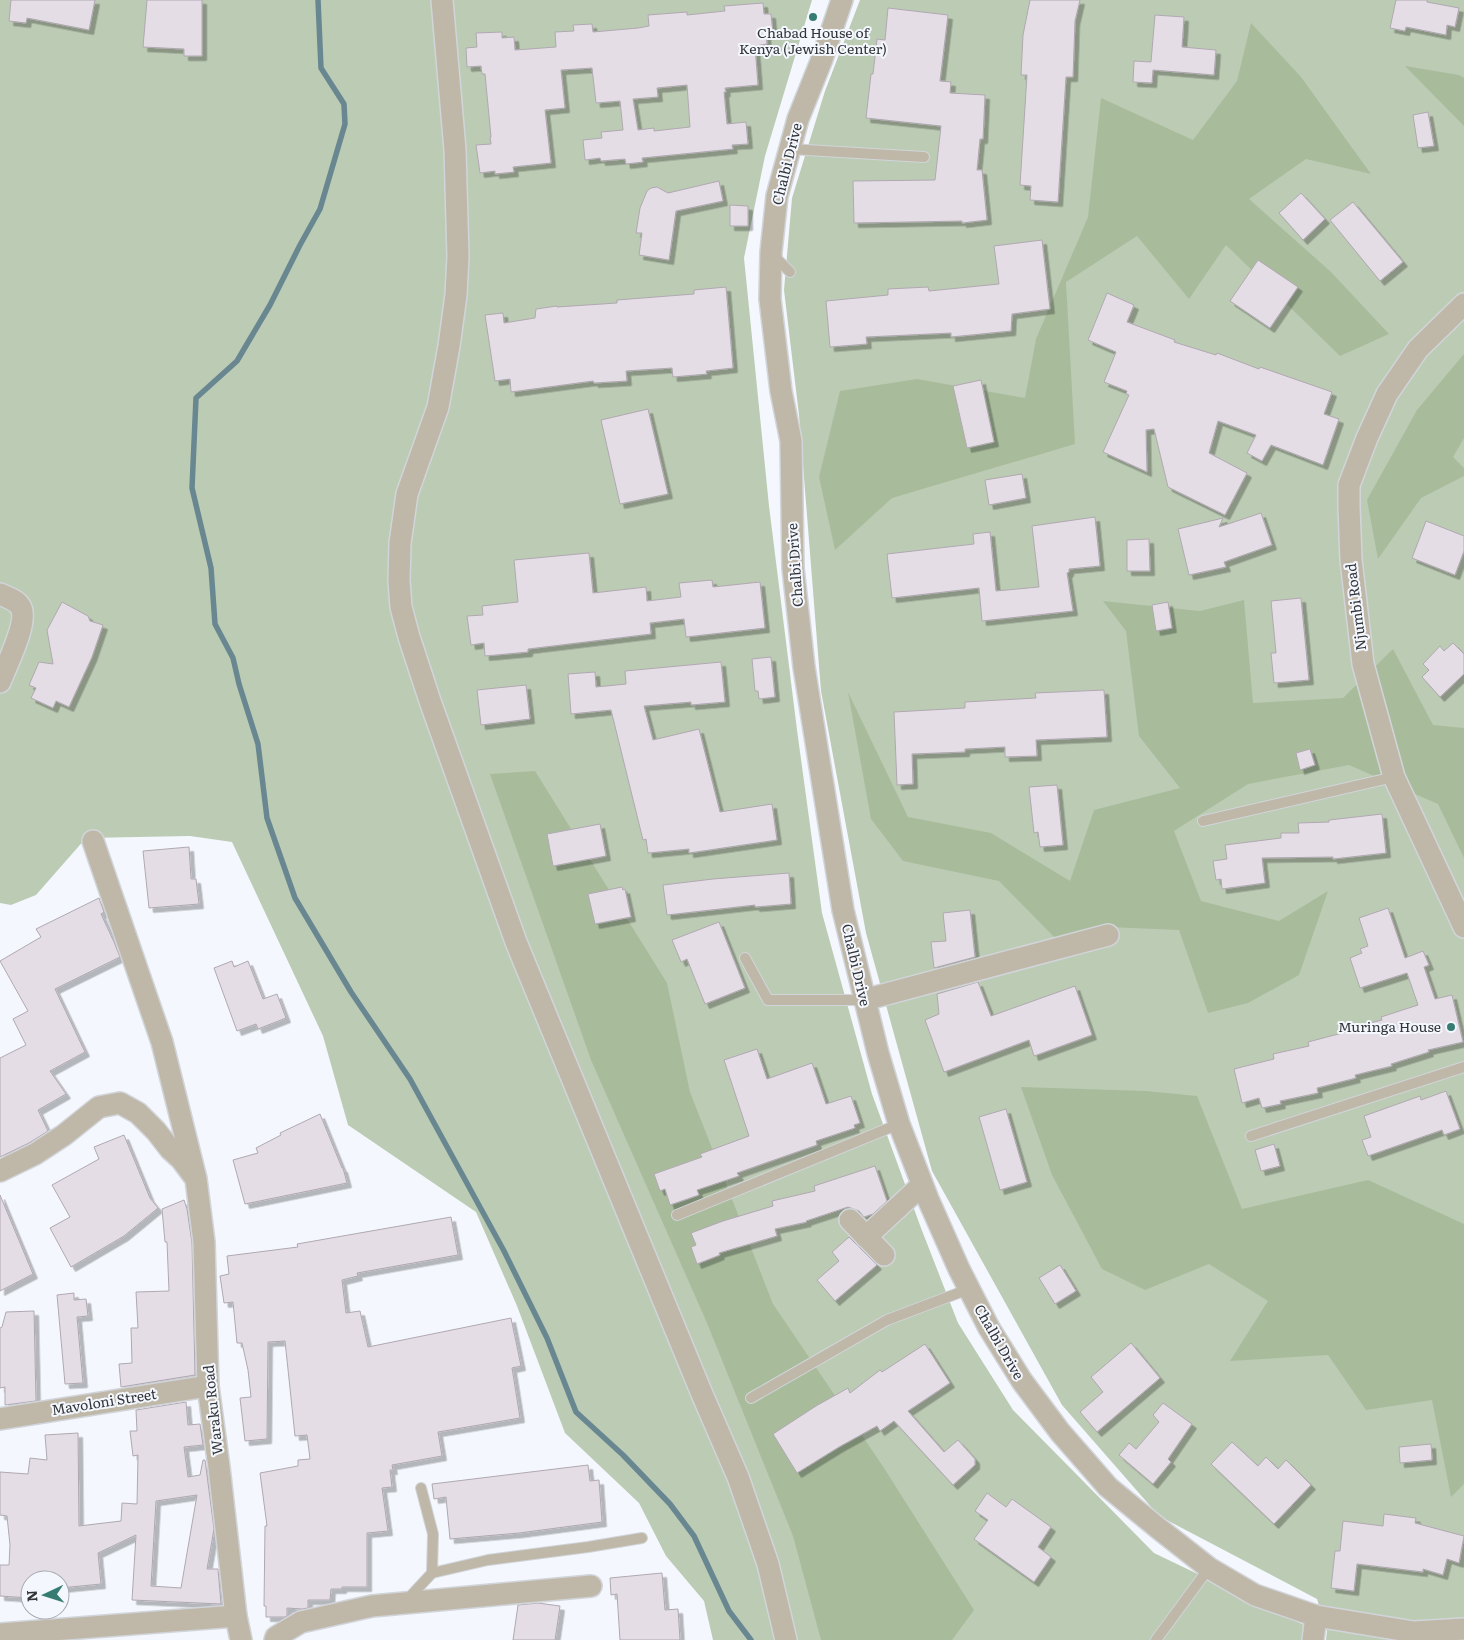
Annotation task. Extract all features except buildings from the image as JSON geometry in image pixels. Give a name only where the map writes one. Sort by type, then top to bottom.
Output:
[{"type":"street","points":[[442,0],[455,150],[458,256],[456,295],[438,407],[407,494],[400,543],[399,581],[401,606],[430,701],[516,942],[679,1339],[738,1477],[768,1564],[786,1640]]},
{"type":"street","name":"Chalbi Drive","points":[[842,0],[822,59],[798,119],[777,196],[770,252],[770,299],[781,391],[791,441],[793,568],[804,667],[843,910],[864,1000],[899,1124],[922,1185],[969,1289],[989,1328],[1022,1381],[1066,1439],[1108,1487],[1208,1568],[1255,1595],[1316,1616],[1414,1632],[1464,1629]]},
{"type":"street","name":"Njumbi Road","points":[[1464,304],[1418,349],[1387,394],[1367,438],[1349,485],[1351,560],[1363,664],[1394,777],[1464,927]]},
{"type":"street","points":[[0,594],[16,602],[22,608],[20,630],[0,682]]},
{"type":"street","name":"Waraku Road","points":[[93,841],[162,1042],[196,1179],[204,1242],[208,1386],[236,1616],[242,1640]]},
{"type":"street","points":[[864,1000],[1108,935]]},
{"type":"street","points":[[0,1171],[35,1154],[57,1140],[99,1107],[120,1103],[138,1113],[181,1159],[196,1179]]},
{"type":"street","points":[[866,1237],[922,1185]]},
{"type":"street","points":[[850,1220],[884,1255]]},
{"type":"street","name":"Mavoloni Street","points":[[0,1419],[208,1386]]},
{"type":"street","points":[[275,1640],[276,1637],[301,1622],[372,1606],[591,1586]]},
{"type":"street","points":[[0,1634],[236,1616]]},
{"type":"street","points":[[1313,1640],[1316,1616]]},
{"type":"lane","points":[[790,149],[924,157]]},
{"type":"lane","points":[[770,252],[790,272]]},
{"type":"lane","points":[[1203,820],[1394,777]]},
{"type":"lane","points":[[745,958],[768,1000],[864,1000]]},
{"type":"lane","points":[[1250,1136],[1464,1067]]},
{"type":"lane","points":[[677,1216],[899,1124]]},
{"type":"lane","points":[[752,1398],[887,1320],[969,1289]]},
{"type":"lane","points":[[421,1488],[433,1534],[432,1573]]},
{"type":"lane","points":[[406,1602],[432,1573],[488,1560],[642,1538]]},
{"type":"lane","points":[[1156,1640],[1208,1568]]},
{"type":"green space","points":[[0,0],[812,0],[765,156],[744,258],[769,506],[822,913],[872,1094],[958,1323],[1013,1410],[1154,1553],[1304,1625],[1302,1640],[713,1640],[704,1601],[666,1556],[639,1503],[565,1433],[517,1306],[476,1212],[348,1125],[323,1036],[232,842],[190,836],[86,838],[36,895],[11,905],[0,903]]},
{"type":"green space","points":[[860,0],[1464,0],[1464,1640],[1326,1640],[1327,1631],[1317,1599],[1159,1516],[1062,1405],[932,1171],[866,933],[821,691],[799,415],[784,290],[792,198],[825,91]]},
{"type":"green space","points":[[1251,23],[1301,77],[1371,174],[1306,159],[1249,199],[1331,272],[1389,334],[1340,356],[1226,245],[1189,299],[1137,236],[1066,282],[1075,444],[892,498],[835,550],[819,477],[840,391],[917,379],[1025,398],[1036,339],[1088,217],[1101,98],[1193,140],[1237,81]]},
{"type":"green space","points":[[1405,66],[1459,75],[1464,78],[1464,126]]},
{"type":"green space","points":[[1464,354],[1464,438],[1453,457],[1464,468],[1464,476],[1421,498],[1378,559],[1367,500],[1417,410]]},
{"type":"green space","points":[[1244,600],[1253,703],[1343,698],[1393,649],[1433,725],[1464,728],[1464,858],[1438,804],[1349,765],[1248,784],[1174,831],[1201,901],[1279,921],[1328,891],[1299,975],[1248,1003],[1208,1013],[1179,930],[1108,927],[1058,941],[999,881],[903,861],[871,819],[848,692],[908,817],[991,833],[1070,881],[1094,810],[1180,788],[1139,736],[1126,631],[1103,601],[1200,611]]},
{"type":"green space","points":[[535,771],[667,983],[690,1092],[773,1304],[884,1468],[974,1610],[952,1640],[821,1640],[793,1536],[707,1323],[591,1060],[490,774]]},
{"type":"green space","points":[[1021,1087],[1146,1091],[1197,1096],[1242,1209],[1368,1180],[1464,1224],[1464,1484],[1451,1497],[1432,1400],[1366,1410],[1328,1355],[1230,1361],[1268,1301],[1209,1264],[1145,1290],[1102,1269],[1052,1175]]},
{"type":"waterway","points":[[318,0],[321,68],[344,104],[345,124],[320,209],[270,305],[237,361],[196,398],[192,488],[211,568],[215,624],[233,658],[258,744],[267,818],[295,898],[351,992],[410,1079],[504,1251],[547,1338],[576,1412],[623,1455],[670,1504],[694,1536],[729,1611],[751,1640]]},
{"type":"place","name":"Chabad House of Kenya (Jewish Center)","points":[[813,17]]},
{"type":"place","name":"Muringa House","points":[[1451,1027]]}]
